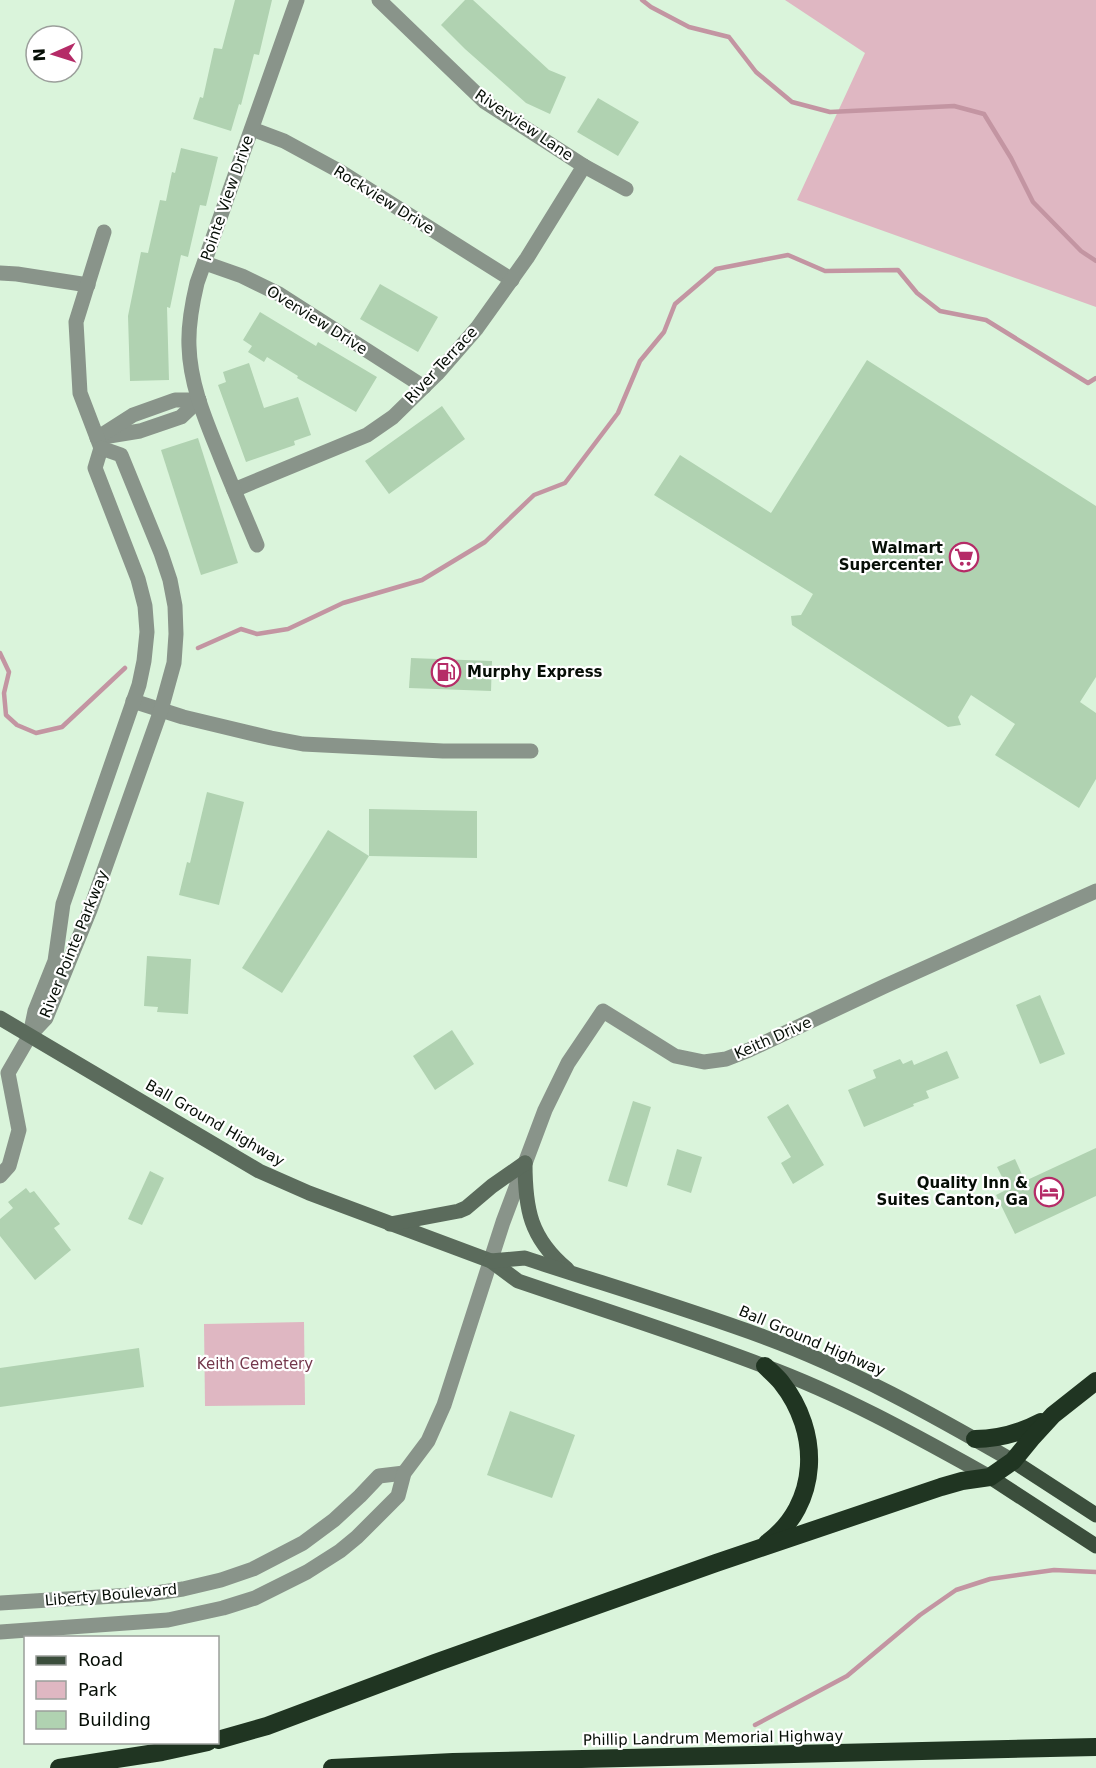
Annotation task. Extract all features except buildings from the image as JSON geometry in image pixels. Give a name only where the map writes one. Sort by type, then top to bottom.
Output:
[{"type":"highway","points":[[759,1549],[780,1534],[791,1520],[808,1480],[810,1454],[804,1427],[793,1401],[781,1381],[765,1366]]},
{"type":"highway","points":[[219,1740],[267,1726],[435,1663],[759,1549],[941,1487],[990,1477],[1013,1461],[1053,1415],[1096,1381]]},
{"type":"highway","points":[[975,1439],[1012,1435],[1053,1415]]},
{"type":"highway","points":[[59,1768],[203,1744]]},
{"type":"highway","name":"Phillip Landrum Memorial Highway","points":[[332,1768],[453,1762],[1096,1747]]},
{"type":"main road","name":"Ball Ground Highway","points":[[0,1018],[259,1171],[309,1193],[491,1261],[518,1281],[765,1366],[884,1419],[990,1477]]},
{"type":"main road","points":[[390,1224],[466,1208],[525,1163]]},
{"type":"main road","points":[[525,1163],[530,1219],[544,1247],[571,1273]]},
{"type":"main road","name":"Ball Ground Highway","points":[[491,1261],[525,1258],[764,1337],[888,1393],[975,1439],[1096,1515]]},
{"type":"main road","points":[[990,1477],[1096,1546]]},
{"type":"street","name":"Pointe View Drive","points":[[257,545],[205,419],[195,387],[190,359],[189,331],[194,295],[204,263],[297,0]]},
{"type":"street","name":"Riverview Lane","points":[[379,0],[485,102],[584,166],[626,189]]},
{"type":"street","name":"Rockview Drive","points":[[252,129],[284,141],[341,172],[512,280]]},
{"type":"street","name":"River Terrace","points":[[234,490],[368,435],[393,417],[470,336],[512,280],[584,166]]},
{"type":"street","name":"River Pointe Parkway","points":[[30,1035],[35,1011],[55,961],[63,904],[134,701],[144,661],[147,632],[145,606],[136,571],[95,468],[99,443],[80,393],[76,322],[104,232]]},
{"type":"street","name":"Overview Drive","points":[[204,263],[242,276],[279,294],[424,387]]},
{"type":"street","points":[[0,273],[88,285]]},
{"type":"street","points":[[99,443],[133,415],[175,400],[199,400]]},
{"type":"street","name":"River Pointe Parkway","points":[[30,1035],[46,1018],[90,910],[161,710],[174,663],[175,606],[170,580],[121,455],[99,443]]},
{"type":"street","points":[[134,701],[271,738],[314,745],[443,751],[531,751]]},
{"type":"street","name":"Keith Drive","points":[[491,1261],[545,1110],[568,1063],[603,1011],[675,1056],[704,1062],[726,1059],[1096,891]]},
{"type":"street","points":[[0,1176],[9,1166],[19,1130],[8,1073],[30,1035]]},
{"type":"street","name":"Liberty Boulevard","points":[[0,1632],[168,1620],[204,1613],[255,1598],[307,1572],[357,1537],[398,1496],[404,1473],[428,1441],[439,1419],[491,1261]]},
{"type":"street","name":"Liberty Boulevard","points":[[0,1603],[149,1594],[221,1580],[269,1562],[303,1543],[341,1514],[379,1476],[404,1473]]},
{"type":"green space","points":[[785,0],[1096,0],[1096,307],[797,200],[865,53]]},
{"type":"green space","name":"Keith Cemetery","points":[[304,1322],[305,1405],[205,1406],[204,1324]]},
{"type":"waterway","points":[[642,0],[689,27],[729,37],[756,72],[792,102],[830,112],[954,106],[984,114],[1011,158],[1033,202],[1081,251],[1096,261]]},
{"type":"waterway","points":[[198,648],[241,629],[257,634],[288,629],[343,603],[422,580],[485,542],[534,495],[565,483],[618,413],[640,361],[664,332],[675,304],[716,269],[788,255],[825,271],[898,270],[917,293],[940,311],[986,320],[1088,383],[1096,378]]},
{"type":"waterway","points":[[0,653],[9,672],[4,693],[6,715],[17,725],[36,733],[62,727],[125,668]]},
{"type":"waterway","points":[[755,1725],[847,1676],[920,1615],[956,1590],[990,1579],[1054,1570],[1096,1572]]},
{"type":"place","name":"Walmart Supercenter","points":[[964,557]]},
{"type":"place","name":"Murphy Express","points":[[446,672]]},
{"type":"place","name":"Quality Inn & Suites Canton, Ga","points":[[1049,1192]]}]
